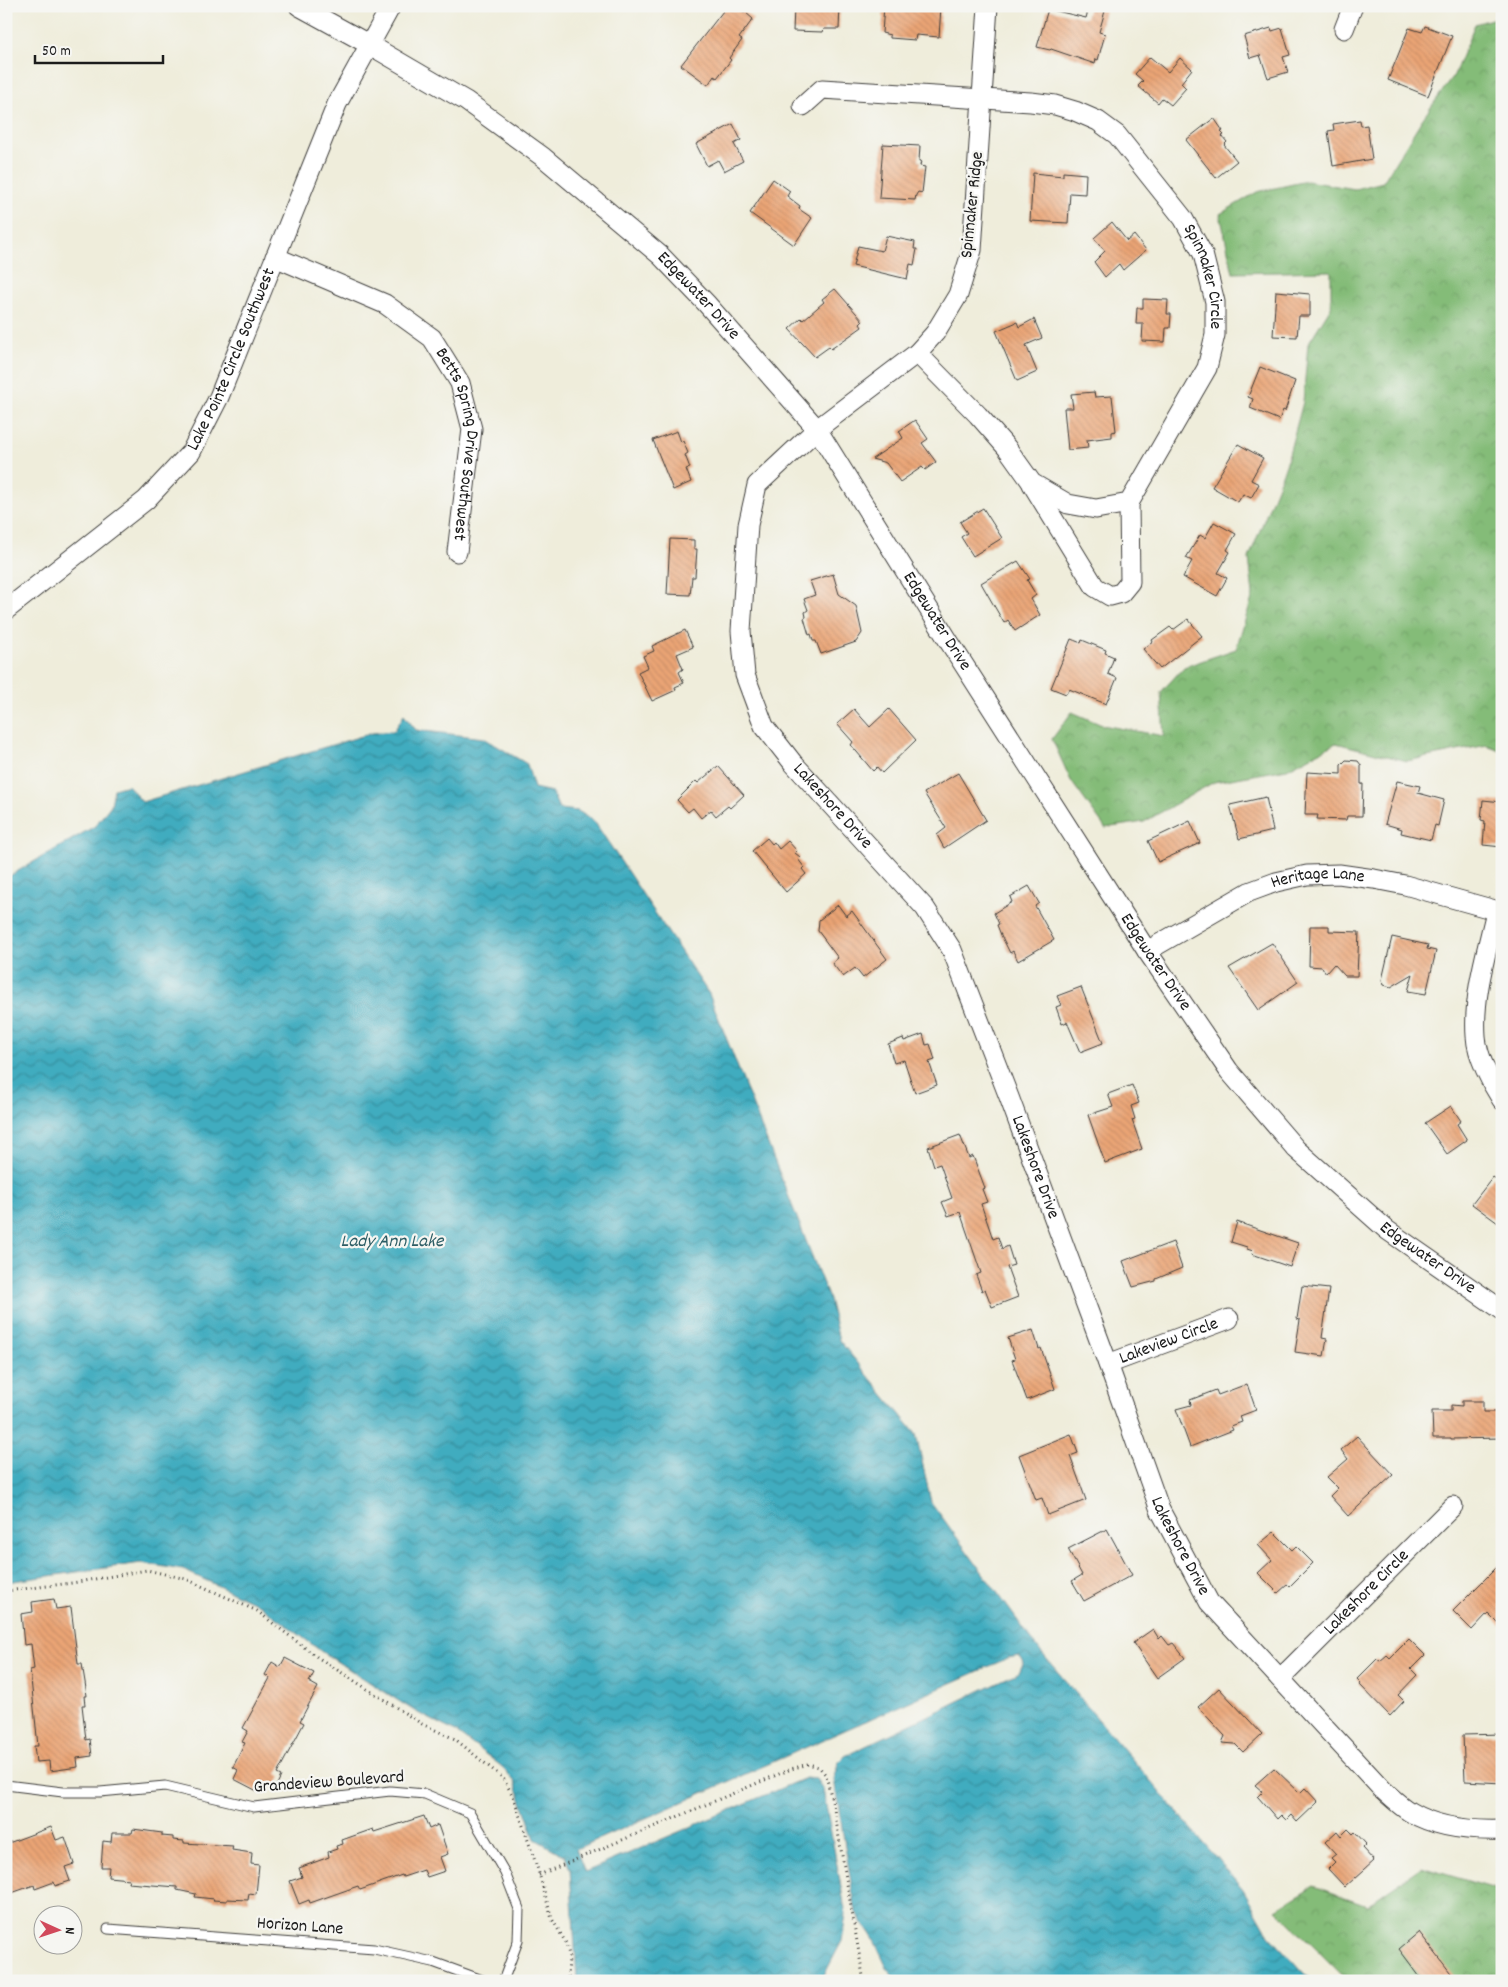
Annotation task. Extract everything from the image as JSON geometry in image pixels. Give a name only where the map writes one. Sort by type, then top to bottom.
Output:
[{"type":"street","name":"Edgewater Drive","points":[[299,6],[466,101],[543,157],[654,250],[713,310],[817,429],[948,640],[1147,951],[1229,1071],[1296,1149],[1387,1230],[1502,1310]]},
{"type":"street","name":"Lake Pointe Circle Southwest","points":[[8,605],[146,500],[191,452],[219,397],[338,104],[391,6]]},
{"type":"street","name":"Spinnaker Ridge","points":[[817,429],[917,354],[935,333],[958,295],[972,250],[988,6]]},
{"type":"street","points":[[1344,29],[1353,6]]},
{"type":"street","name":"Spinnaker Circle","points":[[803,106],[822,89],[1055,105],[1098,121],[1117,136],[1183,218],[1202,254],[1215,302],[1215,335],[1207,368],[1129,503]]},
{"type":"street","name":"Betts Spring Drive Southwest","points":[[275,257],[385,304],[432,338],[460,383],[472,430],[457,552]]},
{"type":"street","points":[[917,354],[1008,448],[1032,483],[1095,587],[1110,596],[1121,593],[1130,582],[1129,503],[1096,509],[1068,504],[1032,483]]},
{"type":"street","name":"Lakeshore Drive","points":[[817,429],[757,485],[748,525],[741,631],[745,676],[764,726],[805,777],[925,908],[952,950],[1006,1088],[1160,1510],[1208,1602],[1281,1678],[1382,1789],[1410,1812],[1442,1824],[1472,1831],[1502,1830]]},
{"type":"street","name":"Heritage Lane","points":[[1147,951],[1248,892],[1276,882],[1307,876],[1339,874],[1374,878],[1499,911]]},
{"type":"street","points":[[1499,911],[1478,989],[1476,1037],[1489,1080],[1502,1100]]},
{"type":"street","name":"Lakeview Circle","points":[[1108,1364],[1229,1319]]},
{"type":"street","name":"Lakeshore Circle","points":[[1281,1678],[1453,1506]]},
{"type":"lane","name":"Grandeview Boulevard","points":[[6,1786],[63,1792],[165,1786],[254,1807],[390,1791],[425,1794],[470,1814],[506,1873],[519,1908],[519,1917],[518,1941],[503,1981]]},
{"type":"lane","name":"Horizon Lane","points":[[108,1929],[374,1949],[433,1962],[485,1981]]},
{"type":"path","points":[[6,1591],[72,1583],[147,1570],[186,1580],[257,1610],[317,1657],[422,1724],[455,1739],[503,1778],[513,1796],[552,1919],[566,1942],[568,1981]]},
{"type":"path","points":[[539,1875],[791,1769],[808,1764],[819,1767],[826,1775],[834,1809],[863,1976]]},
{"type":"green space","points":[[1502,16],[1502,751],[1487,745],[1407,761],[1336,743],[1287,769],[1214,782],[1144,822],[1105,828],[1071,781],[1052,739],[1072,712],[1102,725],[1164,736],[1161,692],[1184,667],[1236,649],[1253,595],[1249,558],[1286,465],[1303,402],[1308,344],[1331,307],[1331,271],[1233,273],[1220,214],[1257,192],[1307,181],[1355,189],[1383,182],[1421,121],[1454,75],[1475,24]]},
{"type":"green space","points":[[1421,1867],[1502,1891],[1502,1981],[1348,1981],[1276,1909],[1314,1886],[1367,1905]]},
{"type":"water","name":"Lady Ann Lake","points":[[404,715],[416,730],[484,738],[527,764],[534,788],[552,792],[559,809],[578,811],[594,821],[709,994],[829,1299],[839,1340],[916,1434],[931,1502],[1040,1651],[1243,1889],[1269,1935],[1311,1981],[898,1981],[887,1968],[873,1938],[856,1913],[834,1779],[838,1763],[845,1756],[1019,1672],[1024,1662],[1019,1656],[1008,1658],[576,1849],[585,1872],[805,1778],[816,1779],[823,1789],[846,1914],[842,1941],[821,1981],[577,1981],[570,1869],[565,1856],[535,1839],[515,1782],[500,1765],[456,1732],[416,1712],[322,1652],[260,1605],[183,1570],[141,1563],[6,1582],[6,878],[95,826],[111,805],[114,789],[128,785],[142,802],[372,733],[394,731]]},
{"type":"building","points":[[727,6],[738,6],[753,19],[739,38],[742,40],[729,58],[731,60],[717,78],[714,76],[708,85],[681,65]]},
{"type":"building","points":[[809,6],[840,6],[839,29],[824,29],[823,32],[793,31],[794,8],[808,9]]},
{"type":"building","points":[[884,6],[941,6],[939,37],[916,35],[915,40],[890,38],[890,35],[882,33]]},
{"type":"building","points":[[1089,7],[1105,11],[1099,32],[1105,34],[1098,60],[1096,59],[1095,64],[1051,49],[1037,47],[1048,9],[1086,18]]},
{"type":"building","points":[[1425,26],[1452,36],[1428,96],[1388,80],[1409,28],[1422,32]]},
{"type":"building","points":[[1271,28],[1272,31],[1282,28],[1290,55],[1283,57],[1288,72],[1268,78],[1260,55],[1250,58],[1244,36]]},
{"type":"building","points":[[1150,57],[1168,72],[1180,58],[1192,69],[1181,83],[1186,88],[1171,105],[1162,98],[1158,103],[1138,86],[1143,81],[1135,74]]},
{"type":"building","points":[[1214,118],[1223,131],[1221,132],[1224,135],[1222,136],[1227,142],[1224,145],[1237,161],[1216,178],[1186,140]]},
{"type":"building","points":[[1360,120],[1361,126],[1367,125],[1372,159],[1333,166],[1328,131],[1334,130],[1333,124]]},
{"type":"building","points":[[733,124],[741,140],[734,144],[743,161],[724,171],[718,160],[707,166],[696,144]]},
{"type":"building","points":[[883,144],[920,146],[920,166],[925,167],[922,193],[918,192],[915,200],[879,198]]},
{"type":"building","points":[[1063,172],[1086,174],[1085,194],[1070,193],[1068,223],[1030,221],[1033,173],[1063,176]]},
{"type":"building","points":[[773,179],[790,191],[787,196],[800,206],[799,209],[812,218],[794,245],[750,213]]},
{"type":"building","points":[[1112,222],[1127,241],[1134,235],[1146,250],[1123,270],[1119,264],[1105,277],[1094,262],[1105,251],[1094,238]]},
{"type":"building","points":[[886,236],[915,242],[914,249],[917,249],[914,265],[910,264],[907,279],[853,266],[858,246],[882,251]]},
{"type":"building","points":[[835,289],[863,321],[860,324],[862,327],[831,349],[829,347],[815,357],[789,329],[824,302],[822,299]]},
{"type":"building","points":[[1276,291],[1310,294],[1310,316],[1299,316],[1297,337],[1273,336]]},
{"type":"building","points":[[1143,299],[1168,300],[1167,314],[1171,314],[1170,328],[1166,328],[1165,342],[1142,341],[1143,324],[1136,324],[1137,308],[1143,308]]},
{"type":"building","points":[[1034,319],[1042,338],[1026,345],[1037,372],[1017,381],[996,331],[1017,322],[1019,327]]},
{"type":"building","points":[[1260,367],[1295,381],[1285,411],[1283,410],[1279,420],[1250,408],[1253,399],[1248,397]]},
{"type":"building","points":[[1094,392],[1095,397],[1112,396],[1116,431],[1112,432],[1112,437],[1087,440],[1088,448],[1068,450],[1064,408],[1073,408],[1071,394]]},
{"type":"building","points":[[915,420],[928,439],[922,443],[936,462],[925,470],[922,467],[900,482],[886,463],[872,459],[903,438],[899,431]]},
{"type":"building","points":[[677,431],[688,453],[685,455],[690,468],[686,469],[691,482],[673,490],[653,440]]},
{"type":"building","points":[[1238,444],[1263,458],[1251,480],[1259,484],[1251,498],[1243,494],[1238,502],[1212,487]]},
{"type":"building","points":[[983,508],[1002,538],[973,556],[961,537],[967,533],[960,522]]},
{"type":"building","points":[[1214,522],[1236,534],[1227,550],[1230,552],[1218,573],[1227,578],[1217,596],[1183,577],[1192,561],[1186,558],[1200,535],[1205,538]]},
{"type":"building","points":[[670,539],[694,540],[694,549],[697,549],[695,577],[692,577],[690,595],[667,594]]},
{"type":"building","points":[[1018,561],[1030,579],[1027,580],[1036,595],[1031,599],[1040,615],[1015,631],[1008,620],[1004,623],[981,583]]},
{"type":"building","points":[[833,574],[839,594],[856,606],[862,633],[856,642],[821,654],[816,641],[813,641],[811,634],[809,635],[804,618],[806,617],[805,612],[808,610],[804,599],[815,595],[810,581]]},
{"type":"building","points":[[1188,619],[1202,636],[1160,669],[1143,649],[1170,627],[1173,630]]},
{"type":"building","points":[[685,630],[693,647],[677,654],[683,669],[679,672],[684,683],[675,687],[676,690],[652,701],[638,672],[648,667],[643,656],[654,651],[652,646]]},
{"type":"building","points":[[1071,639],[1081,643],[1082,640],[1106,650],[1105,653],[1114,657],[1108,674],[1117,678],[1106,704],[1069,689],[1066,694],[1051,688]]},
{"type":"building","points":[[854,709],[870,727],[889,709],[916,740],[882,773],[877,767],[873,771],[851,745],[853,742],[837,724]]},
{"type":"building","points":[[1346,760],[1358,761],[1361,765],[1361,784],[1363,784],[1362,816],[1347,816],[1346,820],[1317,819],[1318,815],[1305,815],[1307,772],[1341,774],[1341,765]]},
{"type":"building","points":[[718,766],[744,795],[730,808],[728,806],[716,816],[711,810],[701,818],[693,808],[688,812],[677,800],[696,781],[698,783]]},
{"type":"building","points":[[958,773],[986,820],[944,848],[937,835],[946,828],[924,793]]},
{"type":"building","points":[[1397,781],[1420,786],[1418,793],[1444,800],[1438,826],[1435,825],[1431,840],[1401,833],[1402,829],[1385,824]]},
{"type":"building","points":[[1266,797],[1273,831],[1239,839],[1230,805]]},
{"type":"building","points":[[1483,800],[1502,802],[1502,847],[1483,845],[1485,821],[1481,820]]},
{"type":"building","points":[[1190,821],[1200,843],[1158,862],[1148,841]]},
{"type":"building","points":[[767,838],[772,844],[774,842],[779,849],[788,841],[797,851],[795,853],[800,857],[798,859],[804,867],[802,869],[806,874],[786,892],[752,851]]},
{"type":"building","points":[[1029,886],[1039,903],[1035,906],[1054,940],[1018,961],[1013,951],[1010,953],[1001,935],[994,913],[1012,902],[1010,897]]},
{"type":"building","points":[[838,905],[846,916],[852,911],[887,959],[863,978],[855,968],[843,977],[832,963],[838,958],[818,931],[819,920]]},
{"type":"building","points":[[1310,926],[1329,926],[1329,931],[1359,932],[1357,976],[1345,976],[1334,964],[1326,973],[1322,967],[1309,966]]},
{"type":"building","points":[[1392,937],[1428,945],[1427,949],[1436,951],[1426,994],[1408,991],[1413,974],[1391,987],[1384,985],[1382,980]]},
{"type":"building","points":[[1272,943],[1298,982],[1258,1010],[1229,968]]},
{"type":"building","points":[[1081,987],[1103,1043],[1080,1052],[1067,1022],[1062,1024],[1056,1007],[1061,1005],[1057,996]]},
{"type":"building","points":[[923,1034],[926,1045],[930,1044],[935,1060],[929,1062],[937,1085],[915,1093],[904,1060],[894,1063],[888,1044],[903,1038],[904,1041]]},
{"type":"building","points":[[1132,1085],[1139,1103],[1131,1106],[1135,1119],[1132,1120],[1142,1149],[1105,1163],[1088,1115],[1113,1107],[1108,1094]]},
{"type":"building","points":[[1451,1106],[1461,1121],[1457,1124],[1467,1140],[1447,1154],[1425,1123]]},
{"type":"building","points":[[960,1135],[969,1158],[973,1156],[985,1188],[982,1189],[987,1202],[981,1204],[993,1239],[998,1237],[1002,1249],[1008,1246],[1014,1265],[1007,1267],[1018,1297],[992,1307],[985,1289],[982,1291],[976,1275],[981,1273],[960,1212],[948,1216],[942,1202],[952,1198],[940,1164],[934,1166],[928,1147]]},
{"type":"building","points":[[1493,1177],[1502,1183],[1502,1226],[1472,1204]]},
{"type":"building","points":[[1237,1222],[1298,1243],[1290,1267],[1252,1254],[1253,1251],[1247,1249],[1247,1247],[1231,1242]]},
{"type":"building","points":[[1173,1242],[1182,1268],[1156,1279],[1156,1281],[1133,1287],[1123,1261]]},
{"type":"building","points":[[1302,1286],[1329,1289],[1322,1338],[1327,1339],[1324,1356],[1295,1352],[1300,1320],[1297,1319]]},
{"type":"building","points":[[1033,1330],[1055,1389],[1027,1400],[1012,1360],[1015,1359],[1008,1338]]},
{"type":"building","points":[[1247,1384],[1256,1410],[1240,1416],[1242,1422],[1231,1426],[1233,1430],[1190,1447],[1176,1409],[1191,1405],[1190,1400],[1216,1390],[1218,1395]]},
{"type":"building","points":[[1462,1401],[1483,1401],[1483,1412],[1502,1412],[1502,1438],[1433,1438],[1432,1411],[1451,1411],[1451,1405],[1462,1406]]},
{"type":"building","points":[[1071,1434],[1078,1453],[1070,1456],[1086,1500],[1048,1515],[1042,1498],[1036,1500],[1019,1455]]},
{"type":"building","points":[[1357,1436],[1393,1475],[1348,1516],[1330,1496],[1338,1488],[1327,1477],[1348,1459],[1341,1450]]},
{"type":"building","points":[[1107,1529],[1132,1575],[1084,1601],[1072,1581],[1082,1575],[1068,1549]]},
{"type":"building","points":[[1274,1532],[1292,1550],[1296,1546],[1313,1563],[1290,1586],[1288,1584],[1278,1593],[1258,1573],[1272,1560],[1258,1545]]},
{"type":"building","points":[[1502,1562],[1502,1627],[1488,1613],[1472,1630],[1453,1611]]},
{"type":"building","points":[[54,1599],[56,1609],[71,1607],[78,1664],[82,1664],[87,1696],[84,1696],[85,1705],[82,1705],[86,1740],[90,1739],[92,1756],[77,1758],[78,1767],[50,1771],[49,1761],[36,1762],[34,1746],[38,1746],[30,1670],[34,1669],[31,1644],[24,1645],[21,1614],[33,1612],[32,1602]]},
{"type":"building","points":[[1153,1629],[1159,1639],[1162,1636],[1169,1645],[1173,1643],[1185,1658],[1157,1678],[1133,1643]]},
{"type":"building","points":[[1409,1639],[1425,1655],[1411,1669],[1417,1675],[1398,1695],[1404,1701],[1390,1716],[1359,1684],[1361,1683],[1357,1679],[1377,1659],[1380,1661],[1387,1655],[1390,1658]]},
{"type":"building","points":[[285,1658],[314,1673],[309,1682],[318,1687],[300,1721],[304,1723],[277,1774],[281,1776],[275,1789],[265,1784],[261,1793],[234,1779],[238,1770],[233,1767],[245,1743],[242,1742],[248,1731],[243,1728],[270,1678],[265,1675],[272,1662],[280,1667]]},
{"type":"building","points":[[1219,1688],[1262,1734],[1243,1752],[1235,1744],[1222,1743],[1225,1736],[1198,1707]]},
{"type":"building","points":[[1502,1734],[1502,1783],[1465,1781],[1463,1735]]},
{"type":"building","points":[[1274,1768],[1300,1793],[1305,1788],[1318,1802],[1297,1822],[1291,1815],[1286,1820],[1281,1815],[1277,1819],[1258,1797],[1263,1792],[1255,1785]]},
{"type":"building","points":[[424,1816],[429,1829],[438,1825],[448,1854],[440,1857],[445,1871],[427,1877],[424,1870],[403,1877],[402,1875],[360,1890],[358,1886],[310,1903],[309,1900],[299,1904],[290,1881],[302,1877],[299,1868],[329,1857],[328,1852],[337,1849],[336,1846],[343,1844],[342,1840],[373,1829],[374,1832]]},
{"type":"building","points":[[51,1827],[56,1840],[65,1837],[74,1864],[65,1867],[70,1881],[55,1886],[54,1882],[35,1889],[34,1885],[6,1895],[6,1844]]},
{"type":"building","points":[[133,1829],[162,1833],[162,1836],[173,1837],[173,1840],[184,1841],[184,1843],[233,1846],[232,1850],[252,1853],[251,1864],[259,1865],[256,1894],[249,1893],[248,1900],[213,1900],[195,1897],[196,1894],[177,1890],[177,1887],[128,1883],[129,1879],[108,1877],[109,1867],[101,1867],[103,1841],[111,1842],[112,1833],[132,1833]]},
{"type":"building","points":[[1348,1829],[1353,1834],[1355,1832],[1366,1844],[1362,1848],[1374,1861],[1345,1887],[1328,1869],[1335,1862],[1331,1858],[1336,1854],[1325,1842],[1337,1831],[1341,1836]]},
{"type":"building","points":[[1419,1932],[1457,1981],[1423,1981],[1399,1949]]}]
